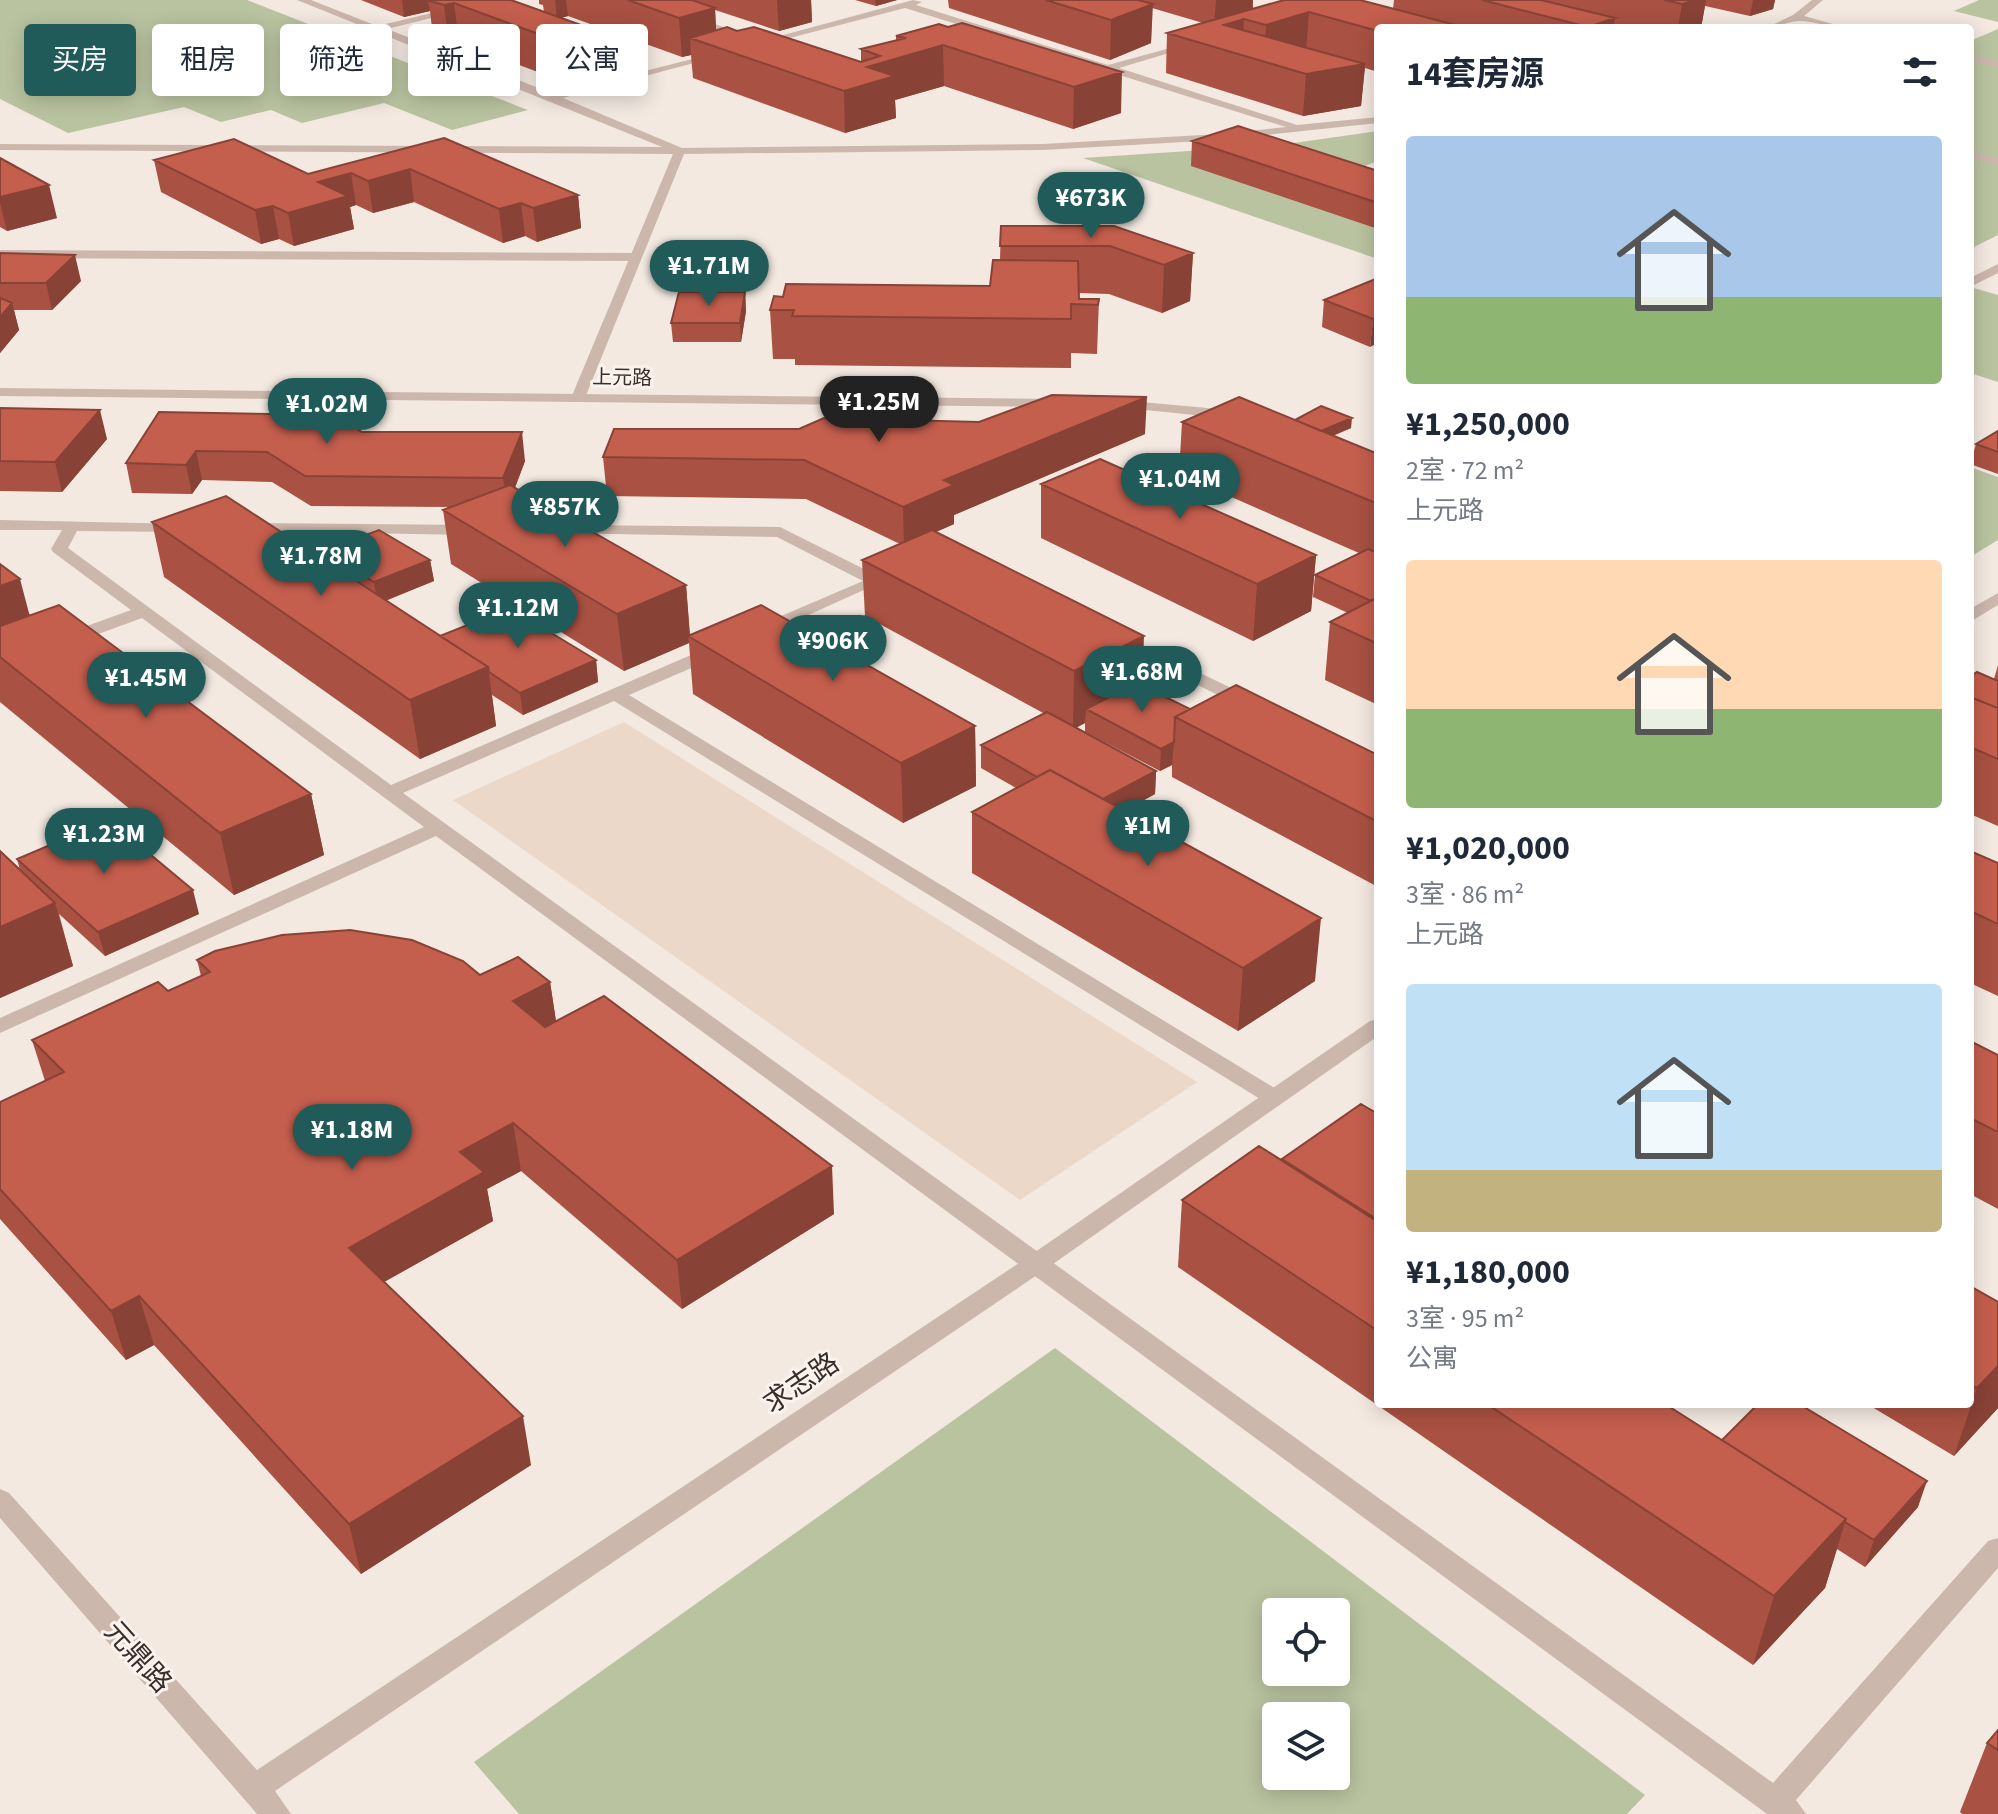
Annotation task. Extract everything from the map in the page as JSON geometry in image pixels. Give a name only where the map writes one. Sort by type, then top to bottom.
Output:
[{"type":"street","points":[[302,0],[362,24]]},
{"type":"street","points":[[392,25],[499,0]]},
{"type":"street","points":[[637,0],[789,51]]},
{"type":"street","points":[[748,46],[925,0]]},
{"type":"street","points":[[1780,24],[1796,17],[1818,0]]},
{"type":"street","points":[[906,5],[1301,128]]},
{"type":"street","points":[[1796,17],[1825,24]]},
{"type":"street","points":[[970,42],[998,34]]},
{"type":"street","points":[[392,35],[553,97],[680,151]]},
{"type":"street","points":[[1108,68],[1209,38]]},
{"type":"street","points":[[553,97],[733,50]]},
{"type":"street","points":[[1974,59],[1998,64]]},
{"type":"street","points":[[0,147],[680,151],[1043,147],[1220,137],[1374,120]]},
{"type":"street","points":[[578,398],[680,151]]},
{"type":"street","points":[[1974,155],[1998,162]]},
{"type":"street","points":[[0,254],[636,257]]},
{"type":"street","points":[[1974,281],[1998,268]]},
{"type":"street","name":"上元路","points":[[0,392],[1073,403]]},
{"type":"street","points":[[1105,403],[1218,413],[1241,422]]},
{"type":"street","points":[[0,525],[194,527]]},
{"type":"street","points":[[72,526],[59,549],[1034,1265],[1783,1808],[1998,1549]]},
{"type":"street","points":[[224,527],[494,530]]},
{"type":"street","points":[[541,530],[780,532],[876,581]]},
{"type":"street","points":[[390,792],[903,569]]},
{"type":"street","points":[[1974,614],[1998,598]]},
{"type":"street","points":[[58,643],[144,611]]},
{"type":"street","points":[[1097,628],[1266,712]]},
{"type":"street","points":[[615,694],[1273,1097]]},
{"type":"street","points":[[0,1026],[438,828]]},
{"type":"street","name":"求志路","points":[[255,1788],[1034,1265],[1374,1029]]},
{"type":"street","name":"元鼎路","points":[[0,1500],[276,1814]]},
{"type":"green space","points":[[0,0],[247,0],[308,24],[280,24],[280,96],[392,96],[392,57],[408,63],[408,96],[492,96],[528,110],[452,130],[384,103],[302,123],[271,110],[221,122],[184,107],[68,133],[0,99]]},
{"type":"green space","points":[[1979,0],[1998,0],[1998,22],[1954,11]]},
{"type":"green space","points":[[1998,29],[1998,235],[1974,247],[1974,39]]},
{"type":"green space","points":[[1374,132],[1374,162],[1343,174],[1374,185],[1374,258],[1083,158],[1280,145]]},
{"type":"green space","points":[[1974,288],[1998,295],[1998,382],[1974,374]]},
{"type":"green space","points":[[1974,468],[1998,477],[1998,540],[1974,555]]},
{"type":"green space","points":[[1055,1348],[1645,1795],[1627,1814],[519,1814],[474,1762]]},
{"type":"shaded area","points":[[624,722],[1197,1082],[1020,1200],[453,800]]},
{"type":"building","points":[[511,0],[578,24],[536,24],[536,33],[520,27],[520,24],[511,24],[454,3],[444,5],[430,1]]},
{"type":"building","points":[[628,0],[692,0],[715,8],[679,18]]},
{"type":"building","points":[[1046,0],[1138,0],[1153,4],[1111,20]]},
{"type":"building","points":[[1284,0],[1360,0],[1452,24],[1374,24],[1374,30],[1309,12],[1266,25],[1244,19],[1224,25],[1365,64],[1306,74],[1167,33]]},
{"type":"building","points":[[1482,0],[1541,0],[1615,18],[1597,24],[1576,24]]},
{"type":"building","points":[[1664,0],[1695,0],[1682,4]]},
{"type":"building","points":[[962,23],[1122,72],[1074,87],[943,45],[867,67],[895,76],[844,91],[690,38],[727,27],[737,31],[754,27],[861,62],[880,56],[861,49],[906,38],[896,36],[939,24],[948,27]]},
{"type":"building","points":[[1238,126],[1374,170],[1374,202],[1192,141]]},
{"type":"building","points":[[444,138],[578,195],[533,208],[521,203],[499,209],[410,169],[368,181],[351,173],[318,182],[348,196],[288,213],[273,206],[255,210],[154,160],[234,139],[308,174]]},
{"type":"building","points":[[0,158],[49,185],[0,197]]},
{"type":"building","points":[[1001,226],[1114,226],[1193,253],[1164,265],[1110,246],[1000,246]]},
{"type":"building","points":[[0,253],[75,255],[46,283],[0,283]]},
{"type":"building","points":[[993,260],[1078,261],[1079,299],[1099,299],[1098,305],[1071,304],[1071,319],[792,316],[794,310],[770,310],[774,296],[783,297],[786,284],[990,286]]},
{"type":"building","points":[[1374,280],[1374,319],[1324,300]]},
{"type":"building","points":[[679,292],[745,292],[740,323],[671,323]]},
{"type":"building","points":[[0,298],[12,303],[0,317]]},
{"type":"building","points":[[1052,395],[1147,397],[944,480],[954,485],[903,507],[804,460],[603,457],[614,429],[799,429],[824,418],[979,422]]},
{"type":"building","points":[[1239,397],[1374,452],[1374,502],[1182,422]]},
{"type":"building","points":[[1321,406],[1352,418],[1321,431],[1295,420]]},
{"type":"building","points":[[0,408],[100,410],[55,462],[0,461]]},
{"type":"building","points":[[159,412],[332,415],[362,432],[522,432],[503,478],[305,476],[267,452],[196,451],[186,465],[126,463]]},
{"type":"building","points":[[1998,431],[1998,452],[1976,444]]},
{"type":"building","points":[[1100,459],[1316,555],[1257,584],[1041,484]]},
{"type":"building","points":[[510,485],[686,585],[617,614],[443,510]]},
{"type":"building","points":[[226,496],[488,667],[410,700],[152,522]]},
{"type":"building","points":[[379,530],[430,560],[374,582],[323,551]]},
{"type":"building","points":[[932,530],[1144,636],[1074,671],[862,560]]},
{"type":"building","points":[[1368,549],[1374,551],[1374,599],[1371,601],[1315,575]]},
{"type":"building","points":[[0,564],[20,579],[0,586]]},
{"type":"building","points":[[1374,599],[1374,642],[1330,622]]},
{"type":"building","points":[[59,605],[311,794],[220,833],[0,657],[0,626]]},
{"type":"building","points":[[761,605],[975,726],[901,763],[688,636]]},
{"type":"building","points":[[510,608],[596,660],[520,693],[489,672],[488,667],[440,636]]},
{"type":"building","points":[[1977,672],[1998,681],[1998,708],[1974,699],[1974,674]]},
{"type":"building","points":[[1137,683],[1190,709],[1175,717],[1174,742],[1161,749],[1086,709]]},
{"type":"building","points":[[1236,685],[1374,753],[1374,820],[1175,717]]},
{"type":"building","points":[[1974,699],[1998,708],[1998,759],[1974,749]]},
{"type":"building","points":[[1047,712],[1156,771],[1103,799],[1050,770],[1037,777],[981,745]]},
{"type":"building","points":[[1050,770],[1321,918],[1243,968],[972,812]]},
{"type":"building","points":[[109,820],[193,890],[98,932],[17,859]]},
{"type":"building","points":[[0,851],[55,903],[0,927]]},
{"type":"building","points":[[1974,853],[1998,863],[1998,924],[1974,913]]},
{"type":"building","points":[[350,930],[412,940],[463,961],[480,975],[518,957],[550,982],[513,1001],[545,1027],[604,996],[832,1166],[677,1260],[513,1123],[460,1152],[484,1172],[349,1248],[523,1416],[349,1524],[139,1296],[111,1311],[0,1189],[0,1102],[64,1072],[32,1040],[158,982],[168,991],[210,972],[197,960],[215,951],[282,935]]},
{"type":"building","points":[[1974,1043],[1998,1055],[1998,1132],[1974,1120]]},
{"type":"building","points":[[1361,1104],[1374,1112],[1374,1217],[1282,1159]]},
{"type":"building","points":[[1259,1146],[1374,1219],[1374,1328],[1182,1200]]},
{"type":"building","points":[[1974,1288],[1998,1302],[1998,1366],[1977,1388],[1974,1386]]},
{"type":"building","points":[[1493,1408],[1671,1408],[1846,1519],[1774,1596]]},
{"type":"building","points":[[1754,1408],[1806,1408],[1927,1481],[1874,1540],[1722,1440]]},
{"type":"building","points":[[1998,1730],[1998,1750],[1987,1743]]}]
